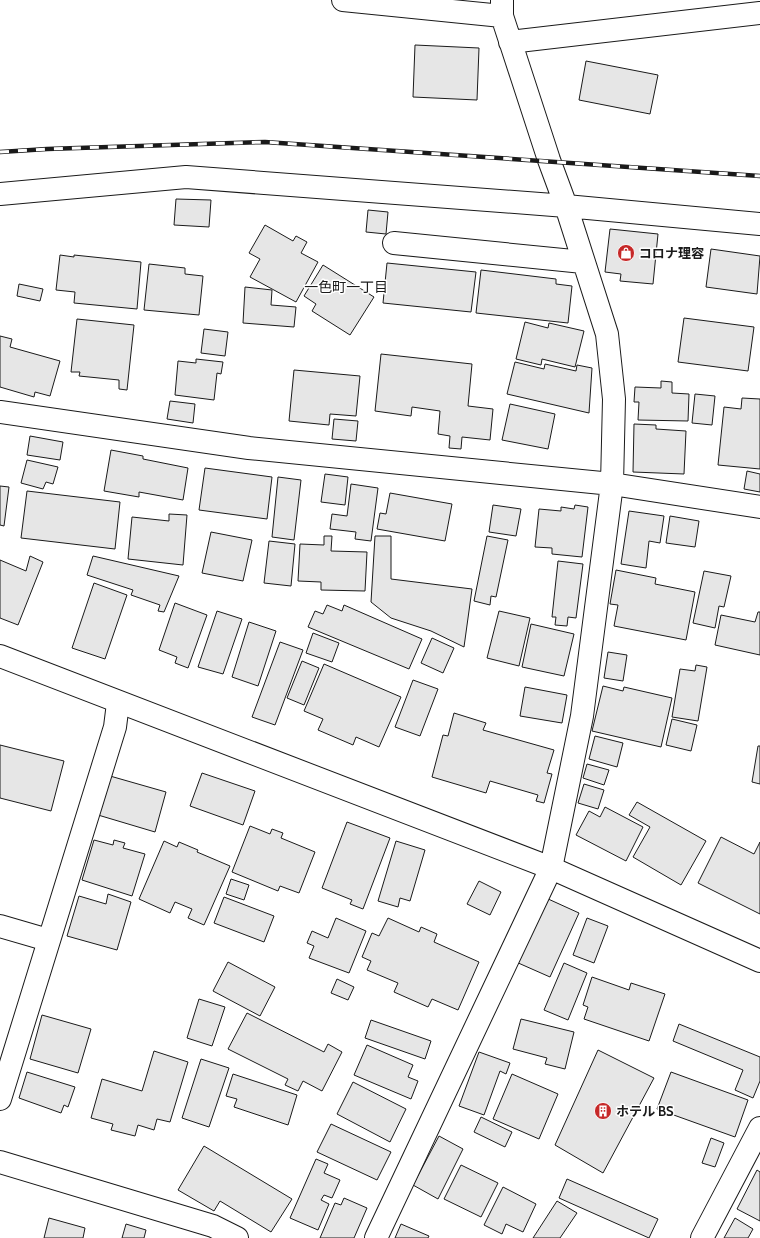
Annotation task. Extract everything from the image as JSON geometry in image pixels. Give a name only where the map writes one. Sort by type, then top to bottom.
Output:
[{"type":"street","points":[[343,0],[502,8],[510,42],[549,160],[566,206],[607,334],[614,399],[612,484],[582,716],[551,868],[376,1238]]},
{"type":"street","points":[[510,42],[760,13]]},
{"type":"street","points":[[0,194],[186,177],[566,206],[760,224]]},
{"type":"street","points":[[394,242],[583,262]]},
{"type":"street","points":[[0,412],[249,448],[612,484],[760,507]]},
{"type":"street","points":[[0,656],[118,703],[551,868],[760,961]]},
{"type":"street","points":[[0,1098],[115,727],[118,703]]},
{"type":"street","points":[[0,926],[48,940]]},
{"type":"street","points":[[702,1238],[760,1128]]},
{"type":"street","points":[[0,1162],[213,1226],[237,1238]]},
{"type":"building","points":[[415,45],[479,48],[477,100],[413,97]]},
{"type":"building","points":[[586,61],[658,75],[650,114],[579,100]]},
{"type":"building","points":[[176,199],[211,200],[209,227],[174,225]]},
{"type":"building","points":[[368,210],[388,212],[386,234],[366,232]]},
{"type":"building","points":[[265,225],[293,241],[296,236],[307,242],[301,253],[318,262],[296,302],[250,277],[260,259],[249,253]]},
{"type":"building","points":[[610,229],[658,234],[653,284],[620,281],[621,274],[605,272]]},
{"type":"building","points":[[711,249],[760,256],[757,294],[706,287]]},
{"type":"building","points":[[60,255],[74,257],[74,255],[141,262],[137,309],[74,303],[75,292],[56,290]]},
{"type":"building","points":[[387,263],[476,272],[471,312],[383,303]]},
{"type":"building","points":[[149,264],[185,268],[185,274],[203,276],[199,315],[144,310]]},
{"type":"building","points":[[323,265],[374,297],[350,335],[312,311],[316,304],[304,296]]},
{"type":"building","points":[[481,270],[556,279],[556,284],[572,286],[568,323],[476,313]]},
{"type":"building","points":[[19,284],[43,289],[40,301],[17,296]]},
{"type":"building","points":[[245,287],[272,290],[271,305],[296,307],[294,327],[243,323]]},
{"type":"building","points":[[684,318],[754,327],[748,371],[678,362]]},
{"type":"building","points":[[77,319],[134,325],[127,390],[119,389],[119,380],[79,376],[80,372],[71,372]]},
{"type":"building","points":[[525,322],[548,328],[549,323],[584,331],[575,367],[542,359],[541,365],[516,359]]},
{"type":"building","points":[[204,329],[228,332],[225,356],[201,353]]},
{"type":"building","points":[[0,336],[12,339],[10,347],[60,361],[50,396],[35,392],[34,397],[0,387]]},
{"type":"building","points":[[381,354],[472,364],[468,406],[493,409],[490,440],[462,437],[461,449],[449,448],[450,436],[438,434],[440,411],[412,407],[411,416],[375,411]]},
{"type":"building","points":[[196,359],[223,362],[221,374],[217,373],[214,400],[175,395],[178,361],[196,363]]},
{"type":"building","points":[[515,362],[544,369],[545,364],[576,371],[577,365],[592,368],[589,413],[507,394]]},
{"type":"building","points":[[294,370],[360,376],[356,416],[330,414],[329,425],[289,421]]},
{"type":"building","points":[[661,381],[672,382],[672,393],[689,394],[688,421],[638,420],[639,402],[634,402],[635,387],[661,388]]},
{"type":"building","points":[[695,394],[715,396],[712,425],[692,423]]},
{"type":"building","points":[[742,398],[760,399],[760,469],[718,465],[724,407],[741,409]]},
{"type":"building","points":[[170,401],[195,404],[193,423],[167,419]]},
{"type":"building","points":[[510,404],[555,414],[548,449],[502,440]]},
{"type":"building","points":[[334,419],[358,421],[356,441],[332,439]]},
{"type":"building","points":[[634,424],[656,425],[656,429],[686,431],[684,474],[633,472]]},
{"type":"building","points":[[30,436],[63,442],[60,460],[27,455]]},
{"type":"building","points":[[111,450],[143,456],[143,459],[188,468],[183,500],[139,492],[139,497],[104,491]]},
{"type":"building","points":[[27,460],[58,467],[53,484],[46,482],[43,489],[21,483]]},
{"type":"building","points":[[205,468],[272,477],[267,519],[199,510]]},
{"type":"building","points":[[747,471],[760,474],[760,492],[744,489]]},
{"type":"building","points":[[325,474],[348,477],[345,505],[321,502]]},
{"type":"building","points":[[278,477],[301,480],[294,540],[272,537]]},
{"type":"building","points":[[351,484],[378,488],[371,541],[355,539],[356,532],[330,529],[332,514],[347,516]]},
{"type":"building","points":[[0,486],[9,487],[4,526],[0,525]]},
{"type":"building","points":[[27,491],[120,502],[115,549],[21,538]]},
{"type":"building","points":[[390,493],[452,504],[445,541],[377,529],[380,513],[386,514]]},
{"type":"building","points":[[493,505],[521,509],[516,536],[489,532]]},
{"type":"building","points":[[575,505],[588,507],[582,557],[552,554],[552,548],[535,547],[539,509],[561,511],[561,507],[574,509]]},
{"type":"building","points":[[629,511],[664,516],[660,543],[649,541],[646,568],[621,564]]},
{"type":"building","points":[[169,514],[187,515],[183,565],[128,559],[132,517],[169,521]]},
{"type":"building","points":[[670,516],[699,521],[695,547],[666,543]]},
{"type":"building","points":[[211,532],[252,540],[243,581],[202,573]]},
{"type":"building","points":[[324,536],[332,536],[331,551],[367,552],[365,591],[321,590],[321,582],[298,581],[300,544],[324,545]]},
{"type":"building","points":[[375,536],[391,536],[391,579],[472,589],[464,647],[431,631],[391,618],[371,602]]},
{"type":"building","points":[[487,536],[508,540],[496,597],[491,596],[490,605],[474,601]]},
{"type":"building","points":[[269,541],[295,544],[291,586],[264,583]]},
{"type":"building","points":[[30,556],[43,562],[18,625],[0,618],[0,560],[26,571]]},
{"type":"building","points":[[93,556],[179,576],[164,612],[158,611],[160,605],[131,595],[133,590],[87,575]]},
{"type":"building","points":[[558,561],[583,564],[576,618],[568,617],[567,626],[555,625],[556,617],[552,617]]},
{"type":"building","points":[[616,570],[656,578],[655,584],[695,592],[686,640],[614,626],[618,605],[610,604]]},
{"type":"building","points":[[704,571],[731,576],[724,607],[719,606],[715,628],[693,623]]},
{"type":"building","points":[[94,583],[127,595],[105,659],[72,648]]},
{"type":"building","points":[[175,603],[207,615],[188,668],[175,663],[177,657],[159,650]]},
{"type":"building","points":[[327,605],[342,611],[344,605],[422,639],[409,669],[308,627],[315,611],[323,614]]},
{"type":"building","points":[[217,611],[242,619],[223,674],[198,667]]},
{"type":"building","points":[[499,611],[530,618],[519,666],[487,658]]},
{"type":"building","points":[[758,612],[760,612],[760,655],[715,645],[721,615],[755,622]]},
{"type":"building","points":[[249,622],[276,631],[258,686],[232,677]]},
{"type":"building","points":[[531,624],[574,634],[564,676],[522,667]]},
{"type":"building","points":[[313,633],[339,643],[332,662],[306,653]]},
{"type":"building","points":[[432,638],[454,648],[443,673],[421,663]]},
{"type":"building","points":[[280,642],[303,650],[275,725],[252,717]]},
{"type":"building","points":[[608,652],[627,655],[623,681],[604,678]]},
{"type":"building","points":[[302,661],[319,668],[304,705],[287,698]]},
{"type":"building","points":[[324,664],[401,697],[379,747],[356,737],[353,745],[318,730],[323,719],[304,711]]},
{"type":"building","points":[[696,665],[707,667],[698,721],[672,717],[680,669],[695,671]]},
{"type":"building","points":[[413,680],[438,689],[420,736],[395,727]]},
{"type":"building","points":[[603,686],[623,691],[624,687],[672,698],[661,747],[592,731]]},
{"type":"building","points":[[525,687],[567,695],[562,723],[520,716]]},
{"type":"building","points":[[454,713],[486,723],[483,730],[554,750],[547,773],[552,774],[544,803],[536,801],[538,795],[490,781],[486,793],[432,777],[443,735],[448,736]]},
{"type":"building","points":[[672,719],[697,725],[691,751],[666,745]]},
{"type":"building","points":[[595,736],[623,743],[617,767],[589,759]]},
{"type":"building","points":[[0,745],[64,761],[51,811],[0,798]]},
{"type":"building","points":[[758,746],[760,746],[760,784],[752,782]]},
{"type":"building","points":[[587,764],[609,770],[604,785],[583,778]]},
{"type":"building","points":[[202,773],[255,791],[243,825],[190,806]]},
{"type":"building","points":[[110,776],[166,792],[155,832],[98,815]]},
{"type":"building","points":[[584,784],[604,790],[598,809],[578,803]]},
{"type":"building","points":[[637,802],[706,841],[681,885],[633,857],[650,827],[629,815]]},
{"type":"building","points":[[605,807],[643,827],[626,861],[576,835],[589,811],[600,817]]},
{"type":"building","points":[[347,822],[390,838],[363,909],[350,904],[352,900],[322,888]]},
{"type":"building","points":[[250,826],[270,834],[272,829],[283,833],[281,838],[315,852],[299,893],[280,886],[278,891],[232,872]]},
{"type":"building","points":[[721,837],[754,854],[760,842],[760,914],[698,883]]},
{"type":"building","points":[[94,840],[113,845],[114,840],[125,843],[123,848],[145,854],[132,896],[82,880]]},
{"type":"building","points":[[164,841],[177,847],[179,842],[198,850],[197,852],[230,866],[204,925],[188,918],[192,909],[175,902],[170,913],[139,899]]},
{"type":"building","points":[[396,841],[425,850],[410,901],[400,898],[398,907],[378,901]]},
{"type":"building","points":[[231,879],[249,885],[244,900],[226,894]]},
{"type":"building","points":[[479,881],[501,892],[490,915],[467,904]]},
{"type":"building","points":[[108,894],[131,902],[117,950],[67,936],[79,896],[106,904]]},
{"type":"building","points":[[224,897],[274,916],[264,942],[214,923]]},
{"type":"building","points":[[546,898],[579,913],[550,977],[516,962]]},
{"type":"building","points":[[336,918],[366,931],[349,973],[309,958],[314,946],[307,943],[312,931],[328,938]]},
{"type":"building","points":[[388,918],[419,932],[421,927],[437,934],[434,942],[479,962],[458,1010],[432,999],[428,1007],[394,992],[398,983],[367,970],[371,961],[362,957],[372,933],[379,936]]},
{"type":"building","points":[[587,918],[608,926],[594,963],[573,955]]},
{"type":"building","points":[[228,962],[275,987],[260,1016],[213,991]]},
{"type":"building","points":[[564,963],[587,973],[568,1020],[544,1010]]},
{"type":"building","points":[[592,977],[629,990],[631,983],[665,994],[649,1041],[584,1019],[588,1007],[583,1005]]},
{"type":"building","points":[[337,979],[354,987],[348,1000],[331,993]]},
{"type":"building","points":[[199,999],[225,1007],[212,1046],[187,1038]]},
{"type":"building","points":[[247,1013],[324,1052],[328,1044],[342,1052],[322,1091],[303,1081],[298,1091],[285,1085],[288,1079],[228,1049]]},
{"type":"building","points":[[42,1015],[91,1029],[78,1073],[30,1059]]},
{"type":"building","points":[[521,1019],[574,1032],[565,1069],[545,1064],[547,1058],[513,1049]]},
{"type":"building","points":[[371,1020],[431,1041],[425,1059],[365,1038]]},
{"type":"building","points":[[679,1024],[760,1057],[760,1081],[753,1098],[735,1090],[743,1070],[673,1041]]},
{"type":"building","points":[[367,1045],[413,1065],[408,1077],[418,1081],[411,1099],[354,1075]]},
{"type":"building","name":"ホテル BS","points":[[598,1050],[654,1078],[603,1173],[555,1145]]},
{"type":"building","points":[[154,1051],[188,1062],[170,1122],[157,1119],[154,1130],[138,1125],[135,1136],[111,1130],[113,1124],[91,1118],[102,1079],[142,1091]]},
{"type":"building","points":[[479,1052],[510,1063],[506,1074],[500,1071],[484,1115],[459,1106]]},
{"type":"building","points":[[201,1059],[229,1068],[209,1127],[182,1118]]},
{"type":"building","points":[[27,1072],[75,1087],[68,1107],[64,1105],[61,1113],[19,1098]]},
{"type":"building","points":[[671,1072],[748,1100],[735,1137],[657,1109]]},
{"type":"building","points":[[233,1074],[297,1095],[288,1125],[234,1107],[237,1099],[226,1096]]},
{"type":"building","points":[[512,1074],[558,1094],[539,1139],[493,1119]]},
{"type":"building","points":[[353,1082],[406,1109],[390,1142],[337,1114]]},
{"type":"building","points":[[481,1117],[512,1132],[505,1147],[474,1132]]},
{"type":"building","points":[[331,1124],[391,1152],[377,1180],[317,1152]]},
{"type":"building","points":[[439,1136],[463,1149],[438,1199],[413,1185]]},
{"type":"building","points":[[711,1138],[724,1143],[715,1167],[702,1163]]},
{"type":"building","points":[[204,1146],[292,1199],[271,1232],[220,1201],[214,1211],[178,1190]]},
{"type":"building","points":[[316,1159],[328,1164],[324,1173],[340,1180],[332,1198],[324,1195],[321,1200],[329,1204],[318,1230],[290,1218]]},
{"type":"building","points":[[461,1165],[498,1183],[481,1217],[444,1199]]},
{"type":"building","points":[[757,1170],[760,1172],[760,1221],[737,1209]]},
{"type":"building","points":[[567,1179],[658,1219],[649,1238],[559,1198]]},
{"type":"building","points":[[503,1187],[536,1204],[523,1232],[506,1224],[502,1234],[484,1225]]},
{"type":"building","points":[[344,1198],[367,1208],[354,1238],[320,1238],[335,1203],[341,1205]]},
{"type":"building","points":[[557,1201],[577,1213],[560,1238],[533,1238]]},
{"type":"building","points":[[49,1218],[85,1228],[83,1238],[44,1238]]},
{"type":"building","points":[[735,1218],[753,1229],[748,1238],[724,1238]]},
{"type":"building","points":[[126,1224],[146,1230],[144,1238],[122,1238]]},
{"type":"building","points":[[401,1224],[429,1236],[428,1238],[395,1238]]},
{"type":"railway","points":[[0,152],[47,149],[265,142],[760,176]]},
{"type":"place","name":"コロナ理容","points":[[626,253]]},
{"type":"place","name":"ホテル BS","points":[[603,1111]]},
{"type":"district","name":"一色町一丁目","points":[[346,287]]}]
